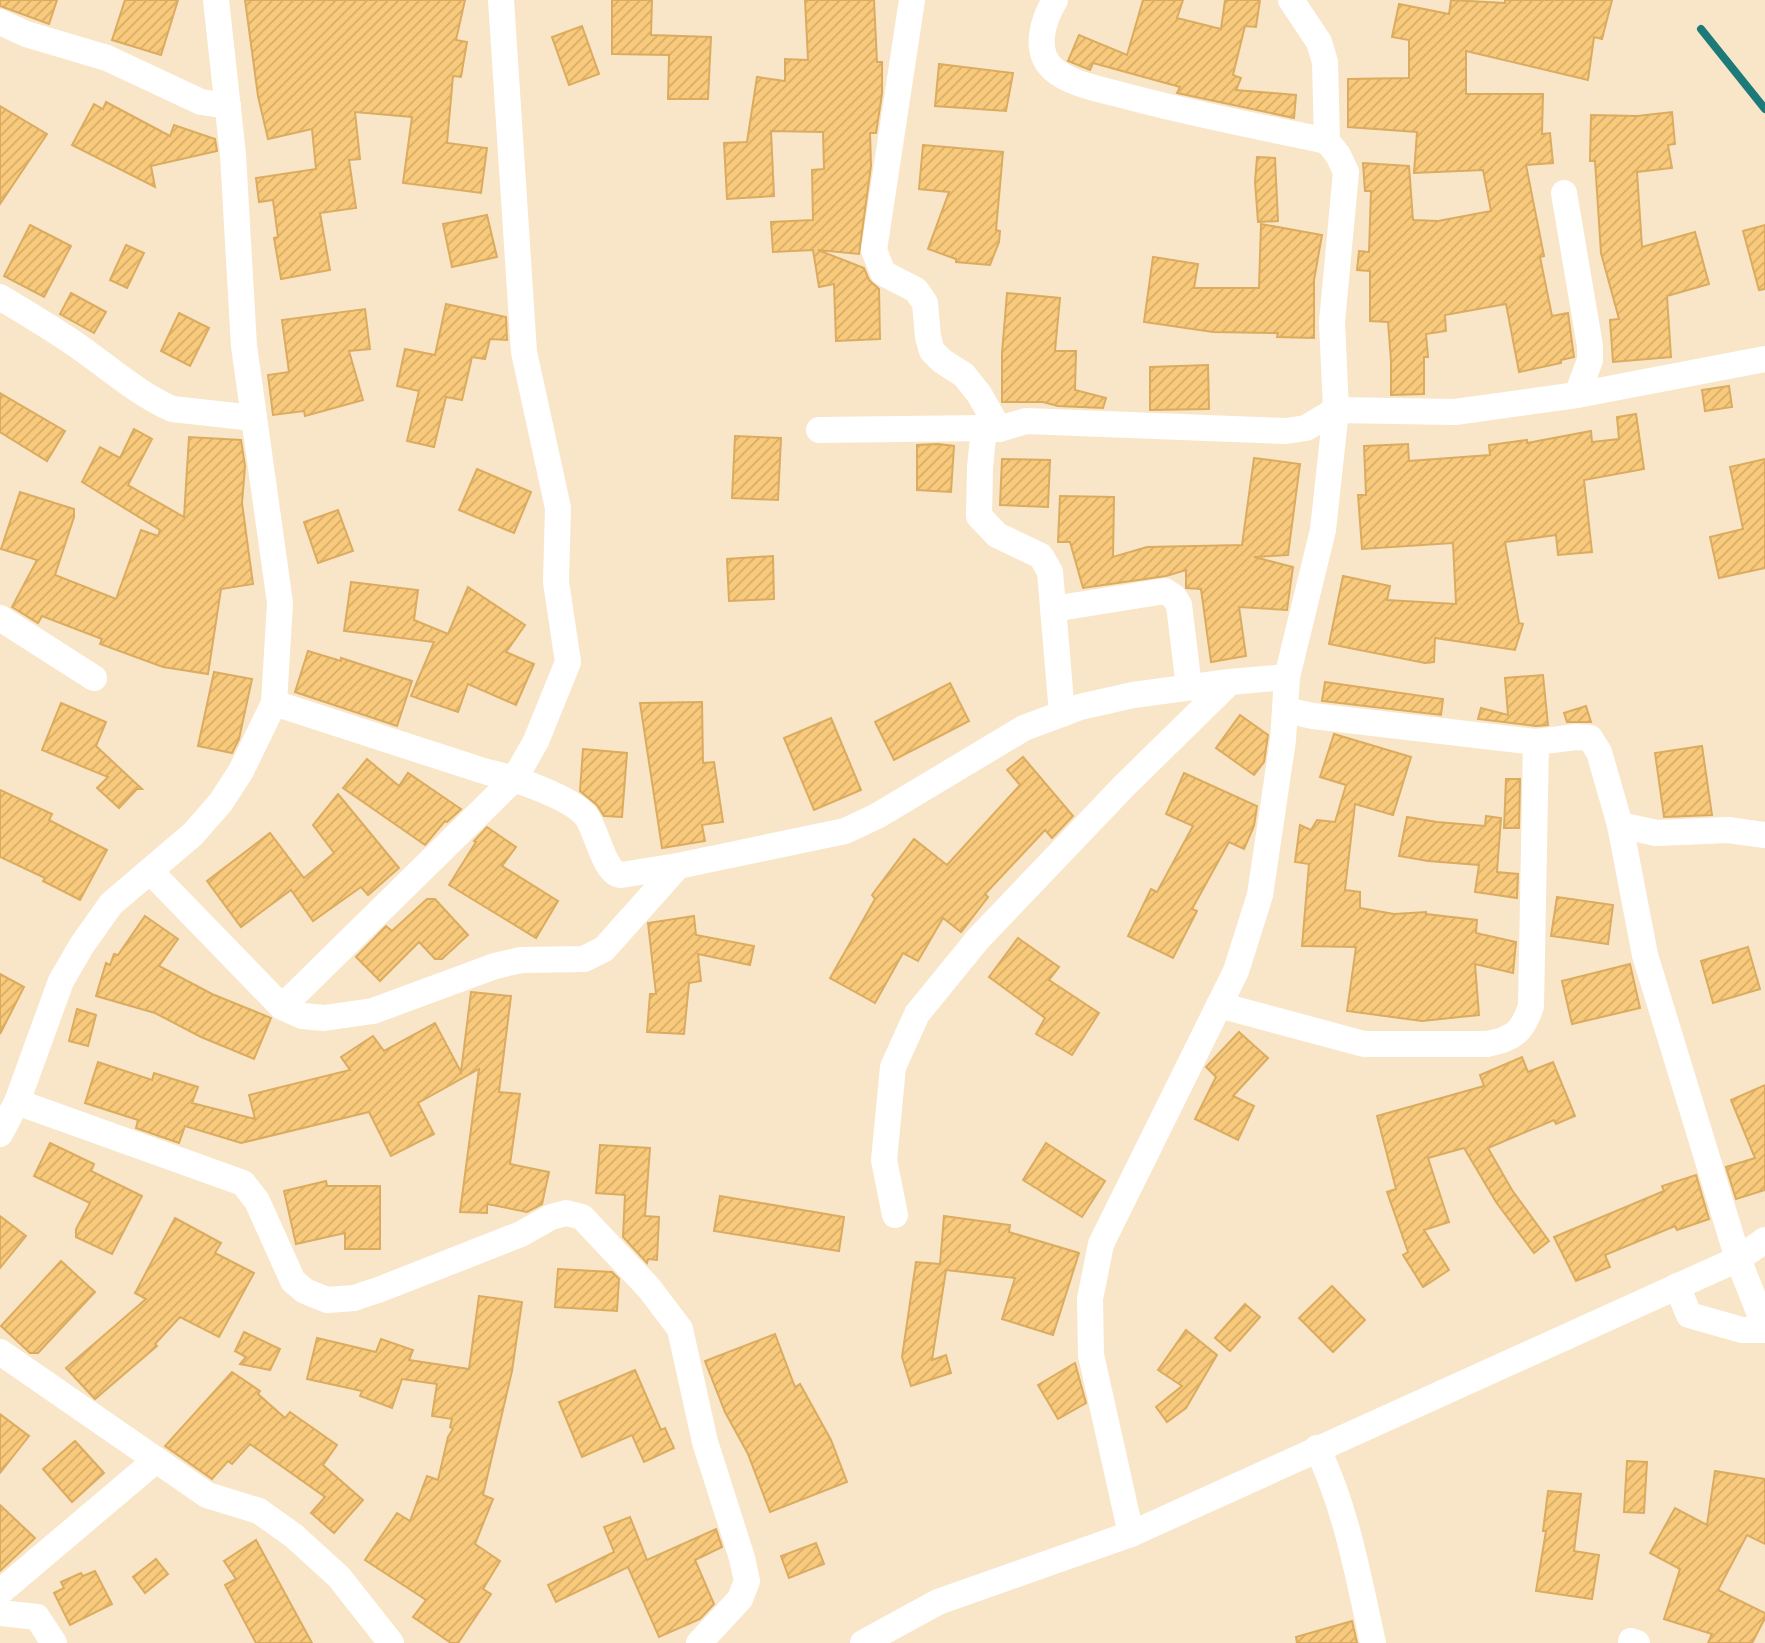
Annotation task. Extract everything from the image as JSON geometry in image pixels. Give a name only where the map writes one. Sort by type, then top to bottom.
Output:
[{"type":"street","points":[[0,1135],[17,1102],[65,974],[82,945],[111,904],[193,834],[221,802],[241,771],[274,703],[280,603],[244,346],[228,106],[216,0]]},
{"type":"street","points":[[282,1007],[515,778],[536,741],[568,662],[556,582],[558,508],[524,352],[501,0]]},
{"type":"street","points":[[912,0],[874,250],[883,273],[916,290],[925,303],[932,351],[964,375],[979,394],[992,428],[979,467],[979,516],[997,535],[1041,556],[1050,572],[1062,714]]},
{"type":"street","points":[[1055,0],[1048,11],[1041,33],[1043,50],[1053,69],[1081,84],[1190,114],[1327,141]]},
{"type":"street","points":[[1131,1534],[1091,1355],[1090,1299],[1101,1244],[1236,971],[1260,895],[1283,740],[1287,677],[1323,530],[1336,410],[1332,322],[1346,172],[1327,141],[1325,62],[1319,42],[1292,0]]},
{"type":"street","points":[[0,22],[26,34],[107,58],[201,102],[228,106]]},
{"type":"street","points":[[1564,192],[1590,346],[1590,360],[1577,395]]},
{"type":"street","points":[[0,297],[70,340],[161,404],[173,408],[254,418]]},
{"type":"street","points":[[819,429],[992,428],[1026,421],[1286,431],[1307,428],[1336,410],[1455,412],[1577,395],[1765,359]]},
{"type":"street","points":[[1053,609],[1165,591],[1174,597],[1179,605],[1189,687]]},
{"type":"street","points":[[0,618],[94,678]]},
{"type":"street","points":[[274,703],[487,772],[515,778],[577,807],[586,817],[609,870],[615,875],[678,866],[845,831],[877,816],[1024,728],[1080,707],[1133,695],[1287,677]]},
{"type":"street","points":[[895,1215],[884,1160],[893,1067],[917,1014],[978,939],[1124,786],[1230,682]]},
{"type":"street","points":[[1285,710],[1313,716],[1536,742],[1590,738],[1599,752],[1620,825],[1645,956],[1738,1259],[1765,1329],[1742,1330],[1689,1315],[1677,1286]]},
{"type":"street","points":[[1219,1005],[1364,1044],[1488,1044],[1507,1040],[1525,1024],[1531,1006],[1536,742]]},
{"type":"street","points":[[1620,825],[1656,833],[1728,830],[1765,835]]},
{"type":"street","points":[[150,872],[282,1007],[302,1016],[324,1018],[373,1011],[495,966],[521,960],[584,959],[604,949],[678,866]]},
{"type":"street","points":[[17,1102],[243,1183],[257,1200],[293,1281],[305,1291],[327,1300],[354,1298],[381,1289],[521,1234],[551,1217],[566,1213],[582,1217],[649,1288],[680,1329],[705,1442],[747,1581],[740,1598],[699,1643]]},
{"type":"street","points":[[863,1643],[939,1602],[1131,1534],[1738,1259],[1765,1240]]},
{"type":"street","points":[[0,1352],[207,1495],[259,1511],[294,1536],[339,1577],[391,1643]]},
{"type":"street","points":[[1317,1448],[1347,1523],[1373,1643]]},
{"type":"street","points":[[0,1592],[156,1460]]},
{"type":"street","points":[[0,1613],[37,1617],[54,1643]]},
{"type":"building","points":[[0,0],[57,0],[49,24],[0,6]]},
{"type":"building","points":[[125,0],[178,0],[161,55],[112,40]]},
{"type":"building","points":[[245,0],[465,0],[456,40],[467,42],[461,77],[453,76],[447,143],[487,148],[481,193],[403,183],[412,117],[355,112],[360,159],[349,160],[356,208],[320,213],[330,270],[281,279],[274,238],[278,237],[273,200],[259,202],[256,178],[316,169],[312,129],[268,139],[258,96]]},
{"type":"building","points":[[612,0],[652,0],[651,35],[711,37],[708,99],[668,99],[669,55],[612,54]]},
{"type":"building","points":[[805,0],[874,0],[877,62],[882,62],[882,94],[876,133],[870,133],[871,166],[859,254],[818,250],[864,268],[869,280],[879,289],[880,339],[836,341],[834,284],[819,287],[813,250],[773,252],[771,222],[813,220],[812,170],[824,169],[823,132],[771,131],[774,196],[727,199],[724,143],[747,142],[757,77],[785,81],[785,59],[808,60]]},
{"type":"building","points":[[1143,0],[1183,0],[1177,18],[1221,29],[1225,0],[1260,0],[1256,27],[1245,26],[1233,75],[1241,78],[1236,90],[1296,95],[1294,118],[1177,93],[1180,87],[1093,63],[1090,70],[1068,61],[1079,35],[1127,55]]},
{"type":"building","points":[[1451,0],[1505,3],[1505,0],[1612,0],[1602,39],[1594,37],[1588,80],[1466,51],[1466,94],[1543,94],[1542,134],[1550,133],[1553,163],[1526,165],[1544,256],[1540,257],[1552,316],[1568,313],[1574,357],[1561,360],[1561,363],[1519,372],[1506,304],[1445,315],[1446,331],[1426,334],[1428,357],[1424,357],[1424,394],[1391,395],[1388,322],[1370,321],[1370,271],[1357,270],[1359,251],[1369,252],[1371,191],[1365,191],[1363,163],[1409,166],[1413,220],[1438,221],[1491,211],[1483,170],[1414,173],[1417,132],[1348,127],[1348,79],[1409,78],[1409,40],[1392,37],[1399,4],[1449,14]]},
{"type":"building","points":[[582,26],[599,74],[569,85],[552,37]]},
{"type":"building","points":[[939,64],[1013,73],[1006,111],[935,106]]},
{"type":"building","points":[[106,102],[170,136],[174,125],[215,139],[217,151],[151,166],[155,187],[72,145],[94,104],[103,109]]},
{"type":"building","points":[[0,106],[47,134],[0,204]]},
{"type":"building","points":[[1672,112],[1675,144],[1668,145],[1672,168],[1637,172],[1642,247],[1695,232],[1709,284],[1667,296],[1671,357],[1613,362],[1610,320],[1619,319],[1601,253],[1595,161],[1590,161],[1591,115],[1637,116]]},
{"type":"building","points":[[923,145],[1003,152],[996,230],[1000,231],[999,242],[990,265],[956,262],[956,259],[928,249],[949,192],[919,189]]},
{"type":"building","points":[[1257,157],[1275,158],[1278,221],[1258,222],[1255,182]]},
{"type":"building","points":[[487,215],[497,257],[452,267],[443,224]]},
{"type":"building","points":[[1261,224],[1322,235],[1314,280],[1314,338],[1277,337],[1278,333],[1213,332],[1144,322],[1153,257],[1198,264],[1194,288],[1259,288]]},
{"type":"building","points":[[30,225],[71,246],[44,297],[4,276]]},
{"type":"building","points":[[1765,225],[1765,289],[1759,290],[1743,231]]},
{"type":"building","points":[[126,245],[144,253],[127,288],[110,280]]},
{"type":"building","points":[[71,293],[106,312],[94,333],[60,314]]},
{"type":"building","points":[[1007,293],[1060,298],[1055,351],[1076,351],[1075,390],[1106,398],[1103,408],[1058,406],[1043,402],[1002,402],[1002,353]]},
{"type":"building","points":[[446,304],[506,317],[507,340],[490,339],[485,359],[472,357],[462,400],[446,397],[434,447],[407,441],[419,391],[397,386],[405,349],[435,355]]},
{"type":"building","points":[[365,309],[370,349],[349,351],[363,400],[305,416],[304,411],[273,415],[268,375],[289,372],[282,320]]},
{"type":"building","points":[[179,313],[209,328],[190,366],[161,351]]},
{"type":"building","points":[[1208,365],[1209,409],[1150,410],[1150,367]]},
{"type":"building","points":[[1729,386],[1732,407],[1705,411],[1702,390]]},
{"type":"building","points":[[0,393],[65,431],[47,461],[0,432]]},
{"type":"building","points":[[1636,414],[1644,469],[1584,480],[1592,552],[1558,555],[1556,535],[1505,542],[1519,623],[1523,624],[1515,650],[1435,638],[1434,662],[1425,663],[1329,644],[1343,576],[1390,586],[1387,600],[1456,604],[1453,543],[1362,549],[1358,495],[1366,495],[1364,446],[1408,444],[1409,461],[1490,455],[1489,445],[1527,440],[1527,443],[1591,431],[1592,442],[1619,439],[1617,417]]},
{"type":"building","points":[[134,429],[152,439],[128,485],[184,517],[189,437],[241,440],[245,466],[242,503],[253,584],[221,589],[208,674],[163,667],[100,644],[102,639],[42,616],[38,623],[12,607],[37,560],[1,549],[20,492],[74,509],[74,517],[55,575],[116,599],[141,530],[158,536],[160,530],[82,482],[100,447],[120,458]]},
{"type":"building","points":[[735,436],[781,438],[778,500],[732,498]]},
{"type":"building","points":[[917,445],[954,446],[951,492],[917,490]]},
{"type":"building","points":[[1254,458],[1300,464],[1288,555],[1254,557],[1293,567],[1287,610],[1239,607],[1246,656],[1211,662],[1201,589],[1186,588],[1186,570],[1166,576],[1083,588],[1070,542],[1058,542],[1060,496],[1114,497],[1113,557],[1147,547],[1242,545]]},
{"type":"building","points":[[1002,459],[1050,460],[1048,507],[1000,505]]},
{"type":"building","points":[[1765,459],[1765,568],[1719,578],[1710,537],[1743,529],[1730,467]]},
{"type":"building","points":[[477,469],[531,492],[514,533],[459,510]]},
{"type":"building","points":[[338,510],[353,551],[318,563],[304,522]]},
{"type":"building","points":[[773,556],[774,599],[729,601],[727,559]]},
{"type":"building","points":[[351,582],[418,590],[414,620],[448,634],[468,587],[525,625],[506,652],[534,664],[516,705],[468,684],[458,712],[411,696],[434,642],[344,631]]},
{"type":"building","points":[[308,651],[341,661],[341,658],[412,681],[397,726],[295,692]]},
{"type":"building","points":[[214,672],[252,679],[239,739],[232,753],[198,746]]},
{"type":"building","points":[[1543,675],[1548,725],[1478,719],[1481,708],[1508,715],[1505,678]]},
{"type":"building","points":[[1325,682],[1443,699],[1441,715],[1322,701]]},
{"type":"building","points":[[950,683],[969,721],[894,760],[875,722]]},
{"type":"building","points":[[702,702],[703,763],[714,762],[723,822],[702,825],[705,841],[662,848],[640,703]]},
{"type":"building","points":[[61,703],[106,722],[96,746],[142,789],[137,789],[119,808],[97,788],[108,777],[42,750]]},
{"type":"building","points":[[1586,706],[1591,722],[1567,722],[1564,713]]},
{"type":"building","points":[[1240,715],[1268,735],[1264,762],[1254,775],[1216,748]]},
{"type":"building","points":[[831,718],[861,790],[814,810],[784,738]]},
{"type":"building","points":[[1334,734],[1411,757],[1393,815],[1355,804],[1345,890],[1360,892],[1360,908],[1394,914],[1426,912],[1477,920],[1476,933],[1516,942],[1513,973],[1475,964],[1479,1015],[1422,1021],[1347,1011],[1356,947],[1302,946],[1309,864],[1295,862],[1300,825],[1311,830],[1317,820],[1335,822],[1346,785],[1320,777]]},
{"type":"building","points":[[1702,746],[1712,815],[1664,817],[1655,753]]},
{"type":"building","points":[[583,749],[627,753],[622,817],[604,816],[597,805],[580,791]]},
{"type":"building","points":[[1023,757],[1073,816],[1052,838],[1045,830],[985,894],[988,897],[961,932],[943,918],[918,961],[903,953],[875,1003],[830,978],[875,899],[872,895],[914,839],[947,865],[1020,785],[1007,770]]},
{"type":"building","points":[[367,759],[399,786],[408,773],[461,809],[445,821],[425,845],[343,788]]},
{"type":"building","points":[[1184,773],[1257,806],[1254,826],[1244,849],[1229,842],[1192,909],[1197,911],[1173,958],[1128,936],[1151,889],[1157,892],[1193,826],[1166,814]]},
{"type":"building","points":[[1506,779],[1520,779],[1519,828],[1504,828]]},
{"type":"building","points":[[0,790],[52,814],[49,820],[107,850],[80,900],[43,881],[45,878],[0,857]]},
{"type":"building","points":[[338,794],[399,868],[368,895],[361,887],[313,921],[291,890],[241,927],[207,881],[270,833],[304,878],[334,853],[313,825]]},
{"type":"building","points":[[1486,816],[1501,818],[1497,872],[1518,874],[1517,898],[1475,892],[1479,865],[1399,856],[1407,817],[1485,826]]},
{"type":"building","points":[[487,827],[516,847],[502,866],[558,901],[536,938],[449,885],[476,842],[474,841]]},
{"type":"building","points":[[1557,897],[1613,905],[1608,944],[1551,936]]},
{"type":"building","points":[[427,899],[435,899],[468,935],[442,959],[435,959],[419,942],[380,981],[356,957],[386,926],[392,931]]},
{"type":"building","points":[[145,916],[178,939],[159,966],[212,994],[271,1018],[254,1059],[201,1037],[155,1013],[96,996],[106,963],[110,965],[114,954],[118,955]]},
{"type":"building","points":[[694,916],[696,935],[754,946],[750,965],[698,954],[701,981],[689,983],[684,1034],[647,1032],[650,994],[656,994],[648,923]]},
{"type":"building","points":[[1018,938],[1059,967],[1049,980],[1099,1013],[1072,1055],[1036,1034],[1045,1018],[989,977]]},
{"type":"building","points":[[1748,947],[1760,989],[1713,1003],[1701,961]]},
{"type":"building","points":[[1630,964],[1640,1008],[1572,1024],[1562,981]]},
{"type":"building","points":[[0,974],[24,987],[0,1034]]},
{"type":"building","points":[[471,992],[511,996],[499,1092],[520,1094],[510,1164],[549,1172],[542,1204],[527,1212],[487,1204],[487,1213],[460,1212],[479,1069],[418,1103],[434,1134],[391,1156],[369,1112],[241,1143],[185,1126],[179,1143],[136,1128],[138,1120],[85,1103],[98,1062],[152,1080],[154,1073],[198,1087],[192,1103],[255,1119],[249,1095],[350,1070],[341,1057],[373,1036],[384,1051],[435,1023],[461,1072]]},
{"type":"building","points":[[77,1009],[96,1015],[88,1046],[69,1041]]},
{"type":"building","points":[[1239,1032],[1268,1058],[1233,1096],[1254,1106],[1238,1140],[1195,1119],[1216,1077],[1206,1067]]},
{"type":"building","points":[[1522,1057],[1528,1072],[1553,1062],[1575,1116],[1556,1124],[1554,1120],[1488,1148],[1512,1190],[1549,1241],[1534,1253],[1496,1202],[1464,1148],[1428,1158],[1449,1222],[1424,1230],[1449,1270],[1423,1287],[1403,1255],[1408,1252],[1387,1192],[1396,1189],[1377,1116],[1484,1086],[1480,1075]]},
{"type":"building","points":[[1765,1085],[1765,1190],[1736,1199],[1726,1167],[1755,1158],[1731,1100]]},
{"type":"building","points":[[50,1143],[94,1164],[91,1171],[142,1196],[112,1254],[76,1237],[76,1229],[90,1203],[34,1176]]},
{"type":"building","points":[[1046,1143],[1105,1181],[1082,1217],[1023,1180]]},
{"type":"building","points":[[600,1145],[650,1148],[645,1216],[659,1217],[657,1260],[648,1259],[647,1263],[623,1237],[625,1195],[596,1193]]},
{"type":"building","points":[[1696,1175],[1709,1219],[1677,1230],[1675,1226],[1605,1255],[1610,1267],[1576,1281],[1554,1237],[1664,1191],[1662,1186]]},
{"type":"building","points":[[326,1181],[327,1186],[380,1186],[380,1249],[345,1249],[345,1233],[296,1244],[284,1191]]},
{"type":"building","points":[[720,1196],[844,1217],[839,1251],[714,1231]]},
{"type":"building","points":[[0,1216],[26,1236],[0,1268]]},
{"type":"building","points":[[944,1216],[1010,1225],[1009,1232],[1079,1253],[1053,1335],[1002,1319],[1015,1278],[946,1270],[932,1360],[946,1355],[951,1373],[911,1386],[902,1357],[916,1262],[940,1264]]},
{"type":"building","points":[[175,1218],[221,1243],[215,1253],[254,1273],[219,1337],[180,1317],[155,1344],[157,1346],[95,1399],[66,1368],[146,1299],[135,1293]]},
{"type":"building","points":[[61,1261],[95,1292],[38,1353],[30,1353],[1,1326]]},
{"type":"building","points":[[558,1269],[612,1272],[619,1279],[617,1311],[555,1307]]},
{"type":"building","points":[[1332,1286],[1365,1320],[1333,1352],[1299,1318]]},
{"type":"building","points":[[479,1296],[522,1302],[512,1371],[483,1495],[493,1499],[475,1544],[500,1561],[483,1589],[491,1594],[458,1643],[451,1643],[413,1617],[426,1600],[365,1560],[397,1513],[410,1521],[427,1476],[438,1480],[448,1437],[453,1429],[450,1427],[452,1419],[432,1416],[437,1384],[402,1379],[392,1408],[360,1396],[362,1391],[307,1379],[317,1338],[376,1352],[381,1339],[413,1350],[409,1360],[469,1369]]},
{"type":"building","points":[[1245,1304],[1260,1317],[1230,1351],[1215,1338]]},
{"type":"building","points":[[1186,1330],[1217,1355],[1186,1408],[1167,1422],[1156,1407],[1182,1386],[1158,1370]]},
{"type":"building","points":[[244,1332],[280,1349],[270,1370],[240,1364],[246,1357],[235,1351]]},
{"type":"building","points":[[775,1334],[795,1387],[800,1384],[831,1440],[847,1482],[770,1512],[748,1454],[725,1412],[705,1361]]},
{"type":"building","points":[[1075,1363],[1086,1403],[1058,1419],[1038,1385]]},
{"type":"building","points":[[635,1370],[661,1430],[665,1428],[674,1448],[644,1462],[632,1435],[582,1457],[559,1402]]},
{"type":"building","points":[[232,1372],[260,1391],[258,1394],[285,1418],[290,1412],[337,1445],[323,1465],[363,1500],[334,1533],[311,1513],[325,1497],[250,1444],[232,1464],[228,1461],[212,1479],[165,1446]]},
{"type":"building","points":[[0,1414],[29,1436],[0,1473]]},
{"type":"building","points":[[75,1441],[104,1473],[72,1502],[43,1469]]},
{"type":"building","points":[[1627,1461],[1647,1462],[1644,1513],[1624,1512]]},
{"type":"building","points":[[1715,1471],[1765,1479],[1765,1544],[1747,1535],[1718,1590],[1765,1613],[1752,1643],[1708,1643],[1712,1634],[1664,1619],[1680,1569],[1650,1553],[1675,1508],[1707,1525]]},
{"type":"building","points":[[1548,1491],[1581,1494],[1574,1551],[1599,1555],[1592,1599],[1536,1591],[1546,1531],[1543,1531]]},
{"type":"building","points":[[0,1505],[35,1538],[0,1571]]},
{"type":"building","points":[[630,1517],[647,1560],[716,1529],[722,1547],[695,1560],[714,1604],[700,1619],[659,1637],[628,1567],[556,1602],[548,1585],[614,1552],[604,1527]]},
{"type":"building","points":[[256,1540],[312,1643],[256,1643],[225,1585],[236,1579],[224,1561]]},
{"type":"building","points":[[816,1543],[824,1564],[789,1578],[781,1556]]},
{"type":"building","points":[[156,1559],[168,1574],[145,1593],[133,1577]]},
{"type":"building","points":[[95,1571],[112,1604],[70,1625],[54,1593],[64,1588],[61,1582],[81,1573],[83,1576]]},
{"type":"building","points":[[1352,1621],[1357,1643],[1297,1643],[1296,1637]]},
{"type":"waterway","points":[[1701,29],[1765,109]]}]
